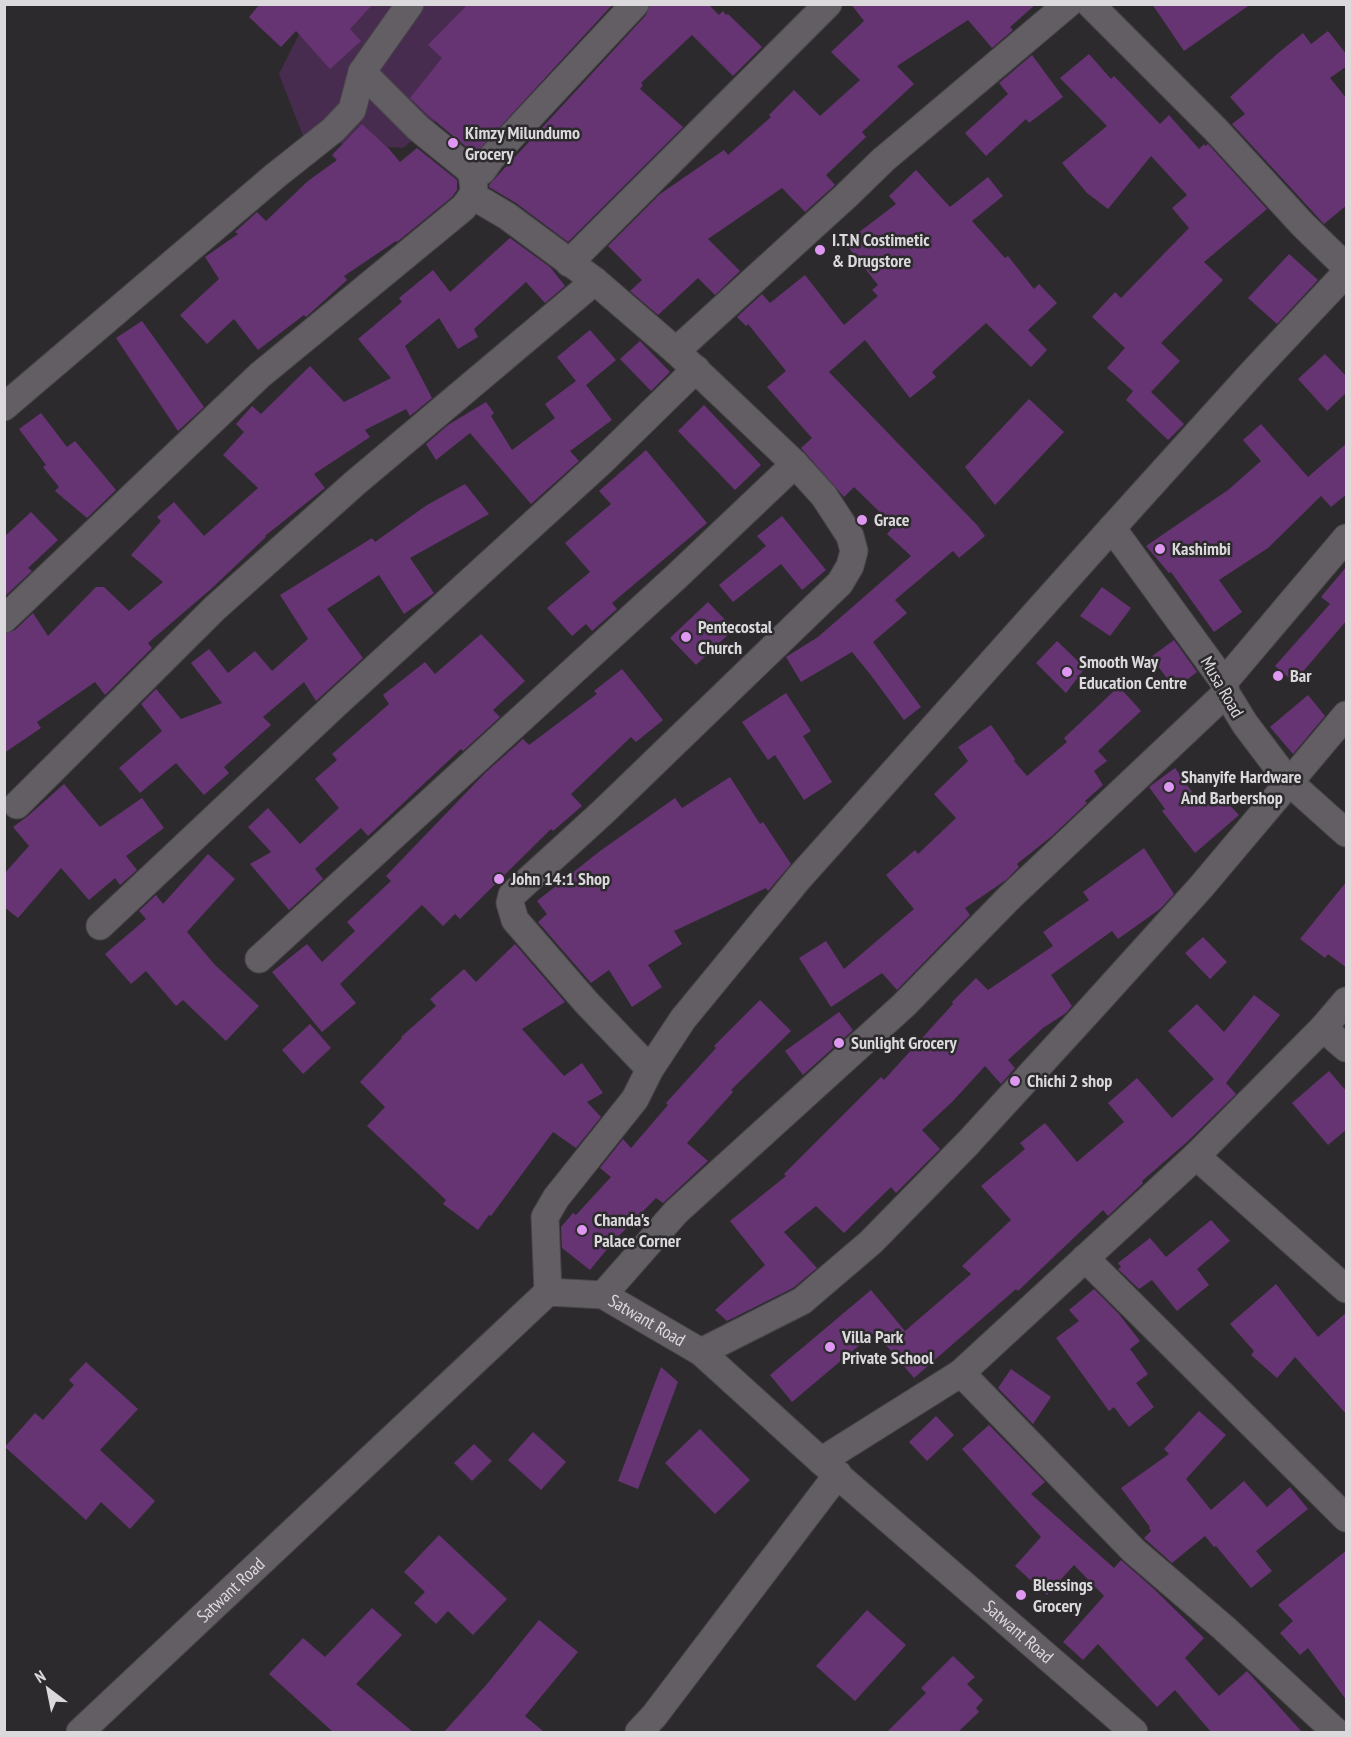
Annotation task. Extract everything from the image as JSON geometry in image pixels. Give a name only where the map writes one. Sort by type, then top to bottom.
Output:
[{"type":"street","points":[[4,407],[275,176],[333,130],[352,110],[362,72],[410,4]]},
{"type":"street","points":[[4,619],[260,375],[462,208],[472,183],[492,157],[635,4]]},
{"type":"street","points":[[569,263],[828,4]]},
{"type":"street","points":[[676,351],[883,160],[1068,4]]},
{"type":"street","points":[[1090,4],[1216,130],[1302,224],[1347,267]]},
{"type":"street","points":[[362,72],[507,216],[595,281],[696,369],[795,464],[824,496],[850,536],[854,551],[850,566],[840,583],[603,812],[512,895],[510,903],[515,920],[586,1002],[650,1070]]},
{"type":"street","points":[[548,1292],[545,1217],[556,1198],[635,1099],[650,1070],[683,1019],[800,878],[1253,372],[1347,273]]},
{"type":"street","points":[[17,805],[79,746],[215,608],[355,483],[595,281]]},
{"type":"street","points":[[100,926],[337,703],[601,462],[696,369]]},
{"type":"street","points":[[259,959],[668,584],[795,464]]},
{"type":"street","name":"Musa Road","points":[[1112,528],[1225,688],[1245,724],[1288,781],[1347,833]]},
{"type":"street","points":[[603,1295],[676,1212],[904,1005],[1010,897],[1225,688],[1347,538]]},
{"type":"street","points":[[701,1352],[802,1301],[871,1242],[968,1143],[1087,1014],[1201,887],[1288,781],[1347,714]]},
{"type":"street","points":[[639,1732],[654,1716],[829,1467],[961,1373],[1196,1156],[1347,1001]]},
{"type":"street","points":[[1323,1028],[1347,1048]]},
{"type":"street","points":[[1196,1156],[1347,1289]]},
{"type":"street","points":[[1085,1258],[1347,1518]]},
{"type":"street","name":"Satwant Road","points":[[80,1732],[548,1292],[603,1295],[701,1352],[969,1590],[1134,1732]]},
{"type":"street","points":[[961,1373],[1134,1551],[1225,1629],[1336,1732]]},
{"type":"shaded area","points":[[314,5],[519,5],[517,52],[403,148],[305,141],[279,74]]},
{"type":"building","points":[[260,4],[373,4],[350,29],[361,41],[330,69],[296,31],[281,47],[249,17]]},
{"type":"building","points":[[468,4],[613,4],[475,154],[410,98],[442,58],[428,45]]},
{"type":"building","points":[[650,4],[708,4],[719,15],[723,11],[726,15],[728,14],[762,47],[733,76],[692,35],[641,83],[643,85],[640,89],[683,127],[568,242],[489,185],[646,15]]},
{"type":"building","points":[[851,4],[1036,4],[1010,27],[1013,30],[992,48],[968,20],[897,66],[914,84],[862,132],[866,137],[826,175],[835,185],[805,212],[782,188],[708,239],[740,271],[715,295],[698,278],[658,315],[630,291],[642,280],[608,246],[660,194],[724,150],[728,155],[771,117],[769,115],[794,90],[820,116],[860,80],[831,52],[864,21]]},
{"type":"building","points":[[1152,4],[1251,4],[1184,51]]},
{"type":"building","points":[[1328,31],[1347,55],[1347,66],[1330,78],[1347,99],[1347,205],[1324,224],[1232,124],[1245,114],[1230,97],[1303,33],[1311,44]]},
{"type":"building","points":[[1089,54],[1111,79],[1114,76],[1160,124],[1169,115],[1199,149],[1204,144],[1205,146],[1208,144],[1267,209],[1204,262],[1223,280],[1161,343],[1180,361],[1151,392],[1184,424],[1168,440],[1126,400],[1133,391],[1107,368],[1125,348],[1092,317],[1115,292],[1121,298],[1189,228],[1172,208],[1187,195],[1151,156],[1108,209],[1087,193],[1062,163],[1107,126],[1060,78]]},
{"type":"building","points":[[1032,55],[1063,97],[1029,123],[1026,119],[986,156],[965,133],[1008,94],[999,83]]},
{"type":"building","points":[[362,124],[400,162],[417,148],[457,180],[457,190],[452,197],[397,242],[344,276],[347,280],[306,317],[304,315],[258,350],[234,319],[207,344],[180,315],[219,279],[205,257],[238,234],[235,232],[257,212],[266,221],[308,181],[337,160],[332,155]]},
{"type":"building","points":[[916,170],[950,207],[988,177],[1003,196],[972,221],[1005,258],[1008,256],[1034,289],[1039,284],[1057,303],[1028,330],[1047,350],[1031,367],[986,323],[932,372],[936,377],[910,398],[865,340],[829,372],[985,536],[959,558],[953,551],[895,600],[907,613],[873,642],[921,707],[904,720],[852,652],[801,682],[786,657],[818,637],[911,556],[887,534],[894,526],[854,487],[844,497],[801,448],[812,438],[767,387],[786,371],[748,324],[746,326],[737,317],[762,294],[770,303],[805,275],[844,325],[878,296],[872,290],[878,285],[845,243],[896,204],[889,196]]},
{"type":"building","points":[[510,238],[550,267],[565,286],[545,303],[526,282],[474,329],[478,337],[458,349],[439,318],[405,346],[432,398],[410,416],[406,409],[365,430],[370,437],[314,474],[325,488],[265,536],[211,589],[148,643],[152,648],[105,695],[95,682],[37,722],[41,728],[4,753],[4,634],[15,630],[33,613],[48,636],[96,587],[104,587],[129,611],[163,582],[131,555],[161,521],[157,517],[174,502],[204,536],[258,488],[223,455],[244,432],[236,424],[252,406],[261,414],[310,366],[344,402],[391,378],[358,339],[402,302],[399,298],[433,270],[450,292]]},
{"type":"building","points":[[1289,254],[1318,280],[1277,324],[1248,298]]},
{"type":"building","points":[[142,321],[204,407],[178,431],[116,338]]},
{"type":"building","points":[[590,330],[616,360],[586,385],[612,420],[570,451],[579,461],[531,504],[470,433],[436,460],[426,444],[448,425],[486,402],[494,413],[491,416],[512,450],[555,418],[545,404],[576,381],[557,357]]},
{"type":"building","points":[[640,341],[670,372],[651,391],[620,359]]},
{"type":"building","points":[[1325,354],[1347,377],[1347,392],[1327,411],[1298,379]]},
{"type":"building","points":[[1029,399],[1064,432],[995,505],[965,467]]},
{"type":"building","points":[[704,405],[761,465],[735,490],[678,431]]},
{"type":"building","points":[[41,413],[67,447],[75,441],[116,490],[87,518],[55,491],[59,487],[43,467],[46,465],[19,429]]},
{"type":"building","points":[[1261,424],[1308,477],[1347,443],[1347,494],[1331,507],[1321,496],[1268,548],[1219,580],[1242,612],[1214,632],[1171,572],[1169,573],[1146,546],[1228,490],[1261,461],[1243,440]]},
{"type":"building","points":[[646,450],[707,523],[612,603],[617,609],[592,631],[586,624],[572,636],[547,608],[590,572],[565,543],[611,504],[599,491]]},
{"type":"building","points":[[465,484],[489,514],[410,558],[434,593],[404,614],[379,575],[327,609],[363,658],[316,701],[304,682],[263,717],[271,725],[224,767],[229,773],[204,795],[176,763],[140,793],[119,768],[162,731],[141,704],[156,689],[181,719],[222,703],[191,663],[209,649],[228,673],[255,651],[272,671],[308,639],[280,595],[372,538],[375,542],[427,505]]},
{"type":"building","points":[[31,512],[58,540],[28,568],[32,571],[4,597],[4,537]]},
{"type":"building","points":[[782,516],[826,570],[802,590],[781,564],[733,602],[719,585],[766,546],[757,536]]},
{"type":"building","points":[[1347,566],[1347,620],[1294,682],[1275,666],[1330,604],[1321,597]]},
{"type":"building","points":[[1102,587],[1131,608],[1110,636],[1080,616]]},
{"type":"building","points":[[708,602],[734,629],[696,665],[670,638]]},
{"type":"building","points":[[481,634],[525,681],[493,710],[500,717],[463,751],[461,749],[368,836],[361,828],[315,869],[323,879],[289,910],[250,864],[271,852],[248,827],[268,808],[300,844],[339,808],[315,779],[337,760],[332,754],[389,704],[383,695],[425,662],[435,674]]},
{"type":"building","points":[[1174,640],[1197,672],[1180,685],[1172,685],[1151,657]]},
{"type":"building","name":"Smooth Way Education Centre","points":[[1057,641],[1085,668],[1066,693],[1036,663]]},
{"type":"building","points":[[622,669],[663,720],[636,742],[631,737],[571,794],[582,806],[553,831],[551,829],[460,919],[455,914],[443,926],[422,905],[340,984],[356,1003],[322,1032],[272,972],[307,944],[322,962],[355,931],[347,922],[391,881],[386,876],[485,773],[523,739],[529,745],[597,694],[594,691]]},
{"type":"building","points":[[1114,691],[1123,691],[1141,711],[1098,751],[1107,761],[1094,771],[1103,785],[1085,801],[1087,803],[1052,836],[1017,864],[1019,867],[1006,880],[965,908],[970,915],[897,990],[882,973],[831,1007],[799,958],[826,941],[844,969],[914,909],[886,875],[915,850],[918,854],[956,818],[934,794],[968,761],[958,747],[991,725],[1015,759],[1014,761],[1027,776],[1067,742],[1064,738]]},
{"type":"building","points":[[786,693],[811,731],[803,736],[832,782],[804,800],[775,755],[768,760],[742,722]]},
{"type":"building","points":[[1308,695],[1325,716],[1293,754],[1270,727]]},
{"type":"building","points":[[1175,768],[1200,803],[1215,790],[1239,815],[1195,853],[1162,811],[1165,809],[1149,787]]},
{"type":"building","points":[[730,777],[760,824],[763,822],[791,864],[768,891],[766,888],[674,931],[682,944],[648,965],[662,987],[632,1007],[609,970],[591,983],[538,922],[547,914],[537,901],[600,851],[675,798],[682,808]]},
{"type":"building","points":[[64,784],[100,827],[142,798],[164,828],[126,856],[137,870],[120,885],[115,878],[89,900],[61,868],[18,918],[4,907],[4,874],[29,846],[13,827]]},
{"type":"building","points":[[1144,848],[1174,894],[1160,909],[1118,939],[1112,931],[1051,975],[1072,1006],[1066,1013],[1043,1028],[1008,1060],[1015,1068],[1001,1084],[985,1066],[922,1130],[940,1149],[896,1193],[891,1187],[844,1233],[816,1206],[784,1232],[817,1268],[793,1288],[727,1321],[715,1310],[765,1265],[730,1221],[786,1176],[784,1174],[881,1077],[884,1080],[976,978],[988,990],[1053,946],[1043,932],[1089,900],[1083,892]]},
{"type":"building","points":[[208,854],[235,879],[187,932],[215,965],[259,1006],[226,1041],[183,1000],[176,1006],[146,971],[131,984],[105,954],[146,919],[139,911],[156,895],[163,904]]},
{"type":"building","points":[[1347,881],[1347,968],[1328,954],[1325,958],[1300,939]]},
{"type":"building","points":[[1203,937],[1227,962],[1210,979],[1185,953]]},
{"type":"building","points":[[515,944],[565,1002],[522,1029],[564,1076],[582,1063],[603,1093],[587,1102],[601,1117],[576,1148],[553,1132],[491,1216],[489,1215],[478,1230],[443,1204],[446,1200],[367,1126],[385,1107],[360,1082],[401,1037],[436,1006],[430,999],[464,969],[476,982]]},
{"type":"building","points":[[1254,995],[1280,1015],[1226,1083],[1236,1094],[1187,1142],[1142,1181],[1143,1183],[1108,1216],[1103,1210],[1018,1291],[1016,1289],[914,1378],[875,1332],[792,1402],[770,1375],[871,1290],[905,1331],[971,1274],[962,1266],[1011,1220],[981,1186],[1025,1149],[1020,1143],[1045,1123],[1077,1162],[1124,1122],[1108,1103],[1137,1078],[1172,1118],[1214,1079],[1168,1031],[1197,1004],[1224,1032]]},
{"type":"building","points":[[760,1000],[791,1031],[731,1090],[733,1092],[687,1143],[708,1161],[663,1203],[656,1198],[612,1243],[590,1270],[562,1248],[561,1227],[573,1213],[576,1215],[611,1177],[600,1168],[623,1139],[631,1148],[668,1105],[666,1103],[716,1048],[714,1046]]},
{"type":"building","points":[[839,1012],[853,1030],[803,1075],[785,1051]]},
{"type":"building","points":[[310,1024],[331,1048],[303,1074],[282,1050]]},
{"type":"building","points":[[1329,1071],[1347,1092],[1347,1129],[1328,1145],[1292,1103]]},
{"type":"building","points":[[1211,1220],[1230,1241],[1197,1269],[1209,1285],[1177,1311],[1152,1280],[1139,1289],[1118,1269],[1121,1267],[1118,1263],[1150,1238],[1166,1257]]},
{"type":"building","points":[[1276,1284],[1318,1337],[1347,1312],[1347,1415],[1295,1357],[1277,1378],[1251,1355],[1254,1351],[1230,1324]]},
{"type":"building","points":[[1094,1289],[1118,1313],[1140,1341],[1130,1349],[1148,1374],[1136,1383],[1154,1407],[1129,1427],[1114,1407],[1109,1411],[1056,1338],[1079,1321],[1069,1310]]},
{"type":"building","points":[[86,1362],[138,1409],[100,1450],[155,1501],[130,1529],[101,1502],[86,1520],[5,1447],[35,1413],[43,1420],[74,1385],[69,1380]]},
{"type":"building","points":[[661,1367],[678,1382],[638,1489],[618,1481]]},
{"type":"building","points":[[1011,1369],[1051,1397],[1033,1424],[998,1388]]},
{"type":"building","points":[[1199,1411],[1226,1435],[1186,1479],[1211,1510],[1244,1481],[1267,1507],[1290,1487],[1308,1509],[1256,1551],[1272,1571],[1251,1588],[1205,1536],[1172,1563],[1144,1538],[1151,1531],[1150,1527],[1121,1488],[1169,1454],[1164,1449]]},
{"type":"building","points":[[936,1416],[954,1435],[927,1461],[909,1442]]},
{"type":"building","points":[[989,1425],[1045,1482],[1031,1494],[1114,1568],[1121,1560],[1204,1638],[1185,1658],[1219,1696],[1247,1671],[1302,1732],[1211,1732],[1175,1690],[1157,1707],[1098,1644],[1083,1660],[1063,1642],[1104,1596],[1074,1565],[1047,1595],[1015,1566],[1041,1537],[962,1449]]},
{"type":"building","points":[[700,1429],[750,1480],[715,1514],[665,1463]]},
{"type":"building","points":[[533,1432],[566,1462],[541,1490],[508,1460]]},
{"type":"building","points":[[474,1444],[492,1461],[472,1481],[454,1463]]},
{"type":"building","points":[[439,1535],[507,1599],[473,1635],[448,1611],[436,1624],[414,1603],[425,1592],[404,1572]]},
{"type":"building","points":[[1347,1550],[1347,1701],[1308,1648],[1300,1655],[1280,1633],[1293,1621],[1278,1605]]},
{"type":"building","points":[[372,1608],[402,1635],[356,1684],[413,1732],[333,1732],[269,1674],[303,1638],[325,1657]]},
{"type":"building","points":[[867,1610],[906,1645],[855,1701],[816,1666]]},
{"type":"building","points":[[539,1620],[578,1652],[525,1716],[544,1732],[444,1732],[487,1684]]},
{"type":"building","points":[[953,1656],[975,1677],[967,1684],[983,1700],[976,1708],[979,1712],[958,1732],[887,1732],[926,1693],[921,1688]]},
{"type":"place","name":"Kimzy Milundumo Grocery","points":[[453,143]]},
{"type":"place","name":"I.T.N Costimetic & Drugstore","points":[[820,250]]},
{"type":"place","name":"Grace","points":[[862,520]]},
{"type":"place","name":"Kashimbi","points":[[1160,549]]},
{"type":"place","name":"Pentecostal Church","points":[[686,637]]},
{"type":"place","name":"Smooth Way Education Centre","points":[[1067,672]]},
{"type":"place","name":"Bar","points":[[1278,676]]},
{"type":"place","name":"Shanyife Hardware And Barbershop","points":[[1169,787]]},
{"type":"place","name":"John 14:1 Shop","points":[[499,879]]},
{"type":"place","name":"Sunlight Grocery","points":[[839,1043]]},
{"type":"place","name":"Chichi 2 shop","points":[[1015,1081]]},
{"type":"place","name":"Chanda's Palace Corner","points":[[582,1230]]},
{"type":"place","name":"Villa Park Private School","points":[[830,1347]]},
{"type":"place","name":"Blessings Grocery","points":[[1021,1595]]}]
